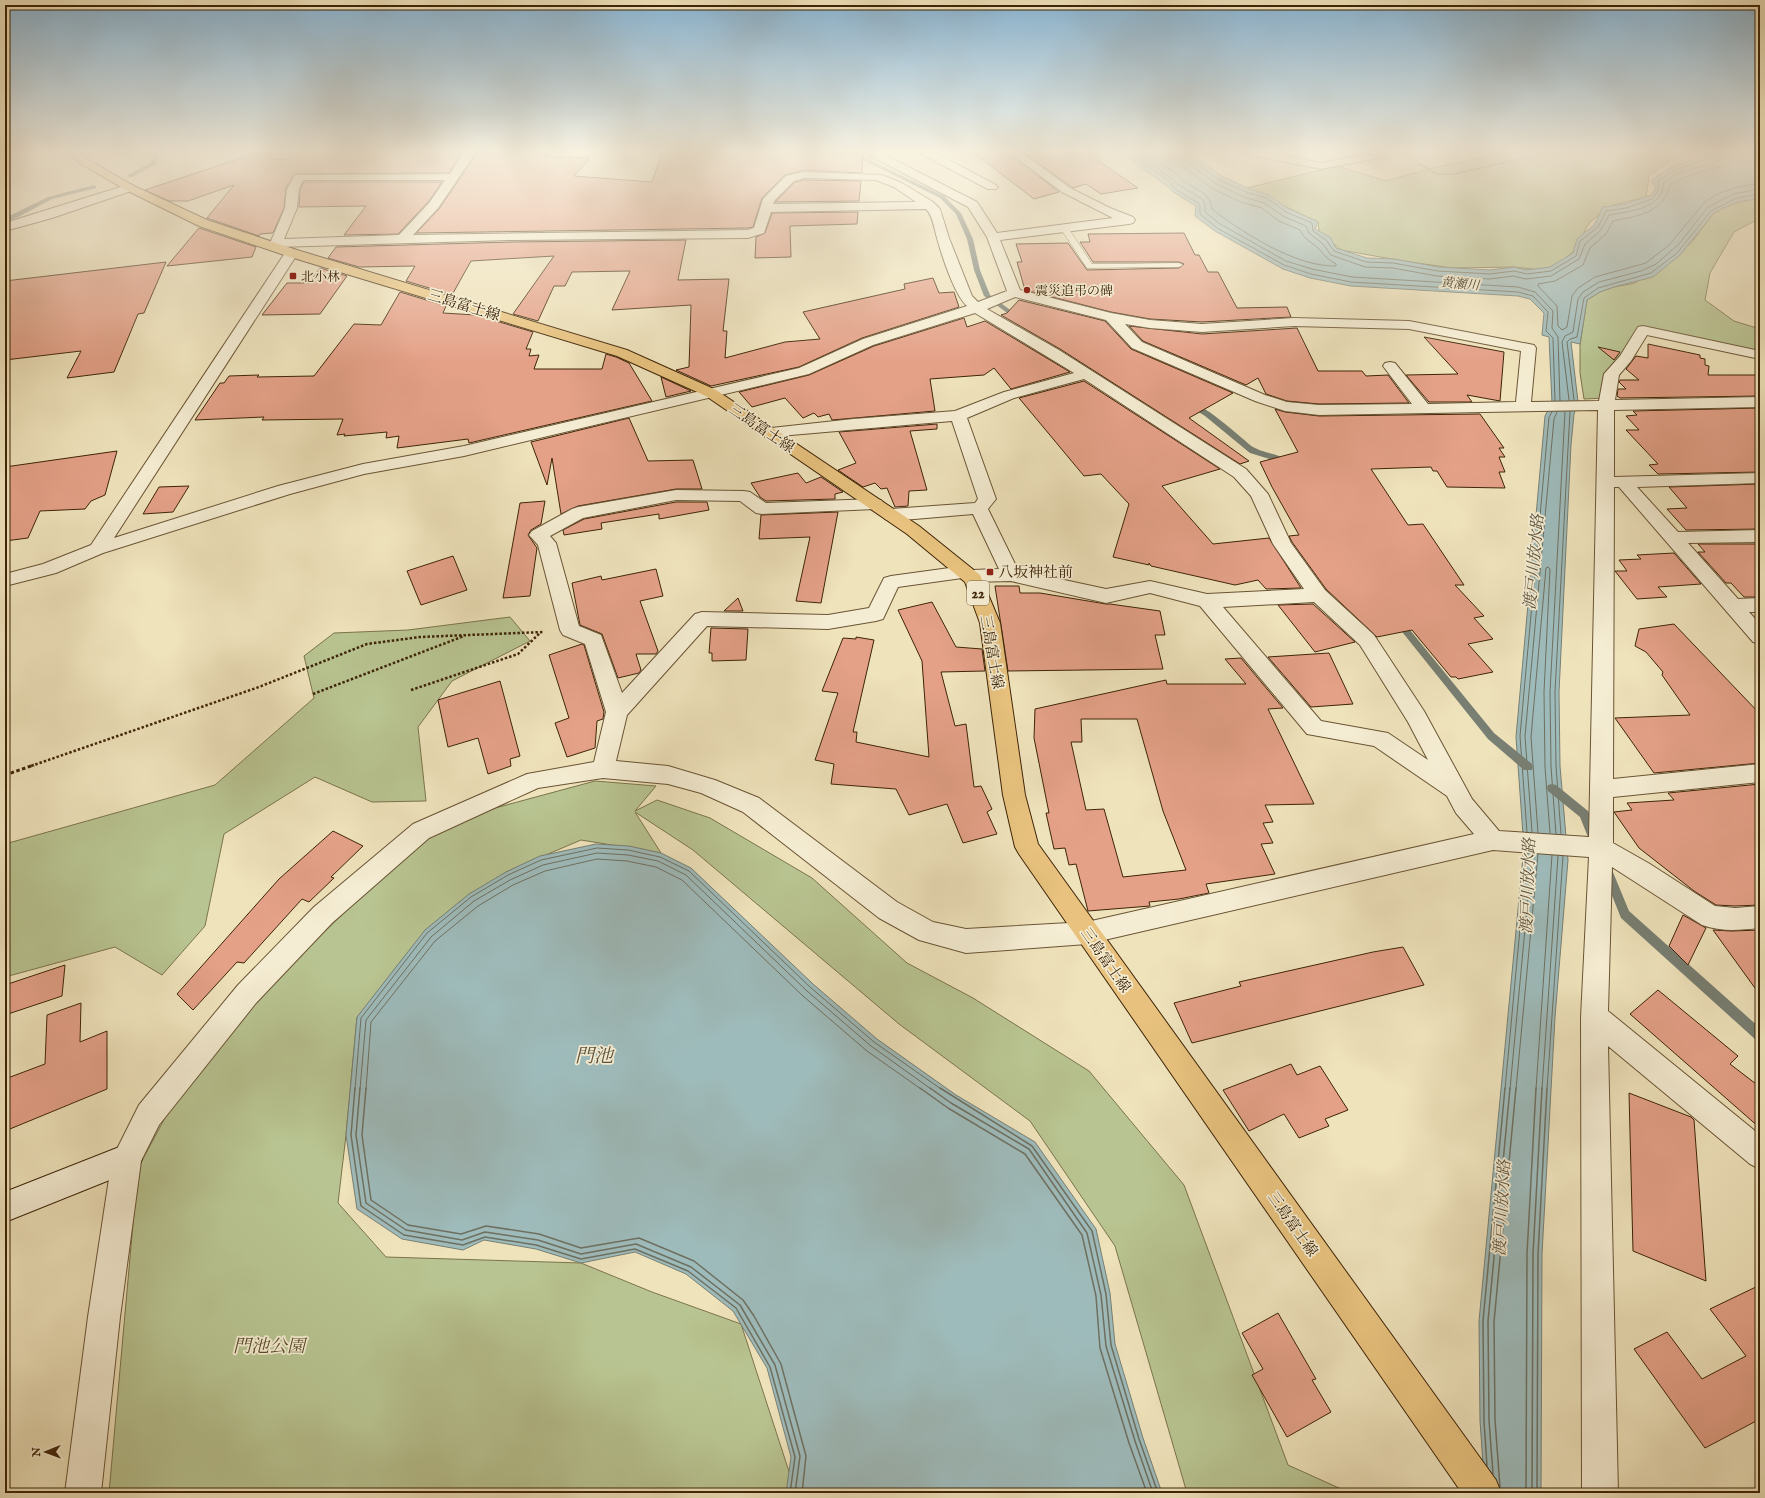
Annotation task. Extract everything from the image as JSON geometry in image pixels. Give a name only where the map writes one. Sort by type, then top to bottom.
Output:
[{"type":"main road","name":"三島富士線","points":[[197,220],[279,247],[622,353],[711,393],[913,530],[973,579],[990,623],[1014,795],[1027,846],[1476,1482]]},
{"type":"street","points":[[5,227],[28,220]]},
{"type":"street","points":[[97,549],[279,247],[287,220]]},
{"type":"street","points":[[402,238],[420,220]]},
{"type":"street","points":[[279,247],[402,238],[748,234],[760,230],[763,220]]},
{"type":"street","points":[[938,220],[942,238],[966,298],[976,308],[1028,337],[1240,473],[1259,494],[1282,544],[1318,595],[1367,640],[1416,717],[1464,806],[1492,840]]},
{"type":"street","points":[[982,220],[993,237],[1014,293]]},
{"type":"street","points":[[993,237],[1129,220]]},
{"type":"street","points":[[5,580],[49,569],[97,549],[284,490],[363,469],[464,451],[804,371],[868,342],[976,308],[1014,293],[1111,317],[1150,324],[1202,328],[1294,322],[1409,325],[1529,348],[1523,408]]},
{"type":"street","points":[[1111,317],[1137,345],[1260,398],[1285,406],[1319,410],[1523,408],[1760,402]]},
{"type":"street","points":[[1600,1493],[1594,1017],[1601,848],[1606,406],[1612,374],[1626,358],[1643,330],[1760,355]]},
{"type":"street","points":[[1390,366],[1424,409]]},
{"type":"street","points":[[768,432],[958,416],[1009,395],[1087,374]]},
{"type":"street","points":[[958,416],[987,499],[980,508]]},
{"type":"street","points":[[1605,482],[1760,478]]},
{"type":"street","points":[[1624,482],[1760,637]]},
{"type":"street","points":[[617,712],[594,640],[570,630],[547,543],[538,535],[578,513],[676,495],[744,496],[762,509],[980,508]]},
{"type":"street","points":[[980,508],[1011,575]]},
{"type":"street","points":[[1673,538],[1760,536]]},
{"type":"street","points":[[603,769],[617,712],[702,619],[828,622],[876,614],[891,582],[967,574],[1011,575],[1106,596],[1150,587],[1207,601],[1318,595]]},
{"type":"street","points":[[1207,601],[1315,728],[1380,739],[1456,790]]},
{"type":"street","points":[[1734,606],[1760,605]]},
{"type":"street","points":[[83,1493],[104,1317],[127,1159],[149,1115],[247,994],[323,915],[421,831],[535,780],[603,769],[668,775],[708,786],[751,805],[888,910],[928,932],[966,941],[1087,933],[1492,840],[1601,848],[1641,870],[1711,917],[1735,919],[1760,917]]},
{"type":"street","points":[[1601,789],[1760,773]]},
{"type":"street","points":[[1594,1017],[1760,1154]]},
{"type":"street","points":[[5,1207],[127,1159]]},
{"type":"lane","points":[[1064,228],[1090,266],[1179,265]]},
{"type":"path","points":[[5,776],[259,688],[367,644],[420,637],[570,630]]},
{"type":"path","points":[[411,690],[518,654],[541,632]]},
{"type":"path","points":[[313,694],[466,635]]},
{"type":"green space","points":[[1314,220],[1593,220],[1589,223],[1574,251],[1550,271],[1514,267],[1452,268],[1341,250],[1319,231],[1318,222]]},
{"type":"green space","points":[[1709,220],[1756,220],[1734,232],[1710,273],[1705,300],[1734,321],[1760,329],[1760,355],[1643,330],[1607,398],[1584,399],[1580,373],[1580,344],[1587,300],[1600,292],[1614,287],[1635,283],[1691,243]]},
{"type":"green space","points":[[510,617],[530,641],[452,681],[418,727],[426,801],[372,802],[315,777],[224,834],[205,926],[162,975],[115,947],[5,977],[5,844],[215,785],[314,698],[304,656],[334,633],[408,630]]},
{"type":"green space","name":"門池公園","points":[[595,781],[656,786],[635,811],[657,800],[710,818],[812,878],[907,963],[973,998],[1089,1071],[1184,1185],[1288,1465],[1350,1493],[1187,1493],[1115,1246],[1030,1121],[899,1024],[693,850],[635,812],[661,853],[581,840],[506,872],[357,1017],[338,1203],[386,1257],[581,1263],[652,1292],[741,1324],[796,1493],[109,1493],[138,1168],[201,1051],[436,824]]},
{"type":"water","points":[[1200,220],[1313,220],[1318,222],[1315,229],[1330,237],[1336,248],[1367,258],[1394,259],[1439,267],[1490,270],[1514,267],[1527,270],[1550,267],[1573,253],[1577,239],[1594,225],[1597,220],[1708,220],[1680,255],[1653,277],[1614,287],[1600,292],[1587,300],[1580,344],[1571,342],[1578,402],[1574,414],[1571,445],[1559,692],[1560,766],[1568,860],[1555,1017],[1542,1254],[1541,1493],[1485,1493],[1480,1421],[1479,1321],[1523,857],[1523,835],[1516,737],[1545,416],[1552,403],[1549,337],[1542,335],[1544,313],[1530,299],[1518,296],[1351,286],[1310,278],[1283,269],[1215,231]]},
{"type":"water","name":"門池","points":[[596,844],[629,846],[661,853],[691,868],[813,984],[877,1039],[956,1095],[1035,1142],[1096,1229],[1110,1293],[1115,1344],[1143,1438],[1162,1493],[786,1493],[791,1457],[767,1368],[733,1311],[686,1274],[635,1252],[581,1263],[536,1249],[484,1240],[463,1250],[402,1239],[357,1209],[346,1135],[357,1017],[425,930],[469,894],[506,872],[540,856]]},
{"type":"building","points":[[213,220],[279,220],[272,233],[260,234],[259,236]]},
{"type":"building","points":[[355,220],[411,220],[398,234],[344,235]]},
{"type":"building","points":[[429,220],[755,220],[753,227],[748,228],[416,233]]},
{"type":"building","points":[[770,220],[857,220],[857,224],[790,226],[791,257],[755,258],[756,237],[765,233]]},
{"type":"building","points":[[199,228],[256,247],[252,257],[167,266]]},
{"type":"building","points":[[1184,233],[1195,255],[1199,255],[1208,272],[1218,272],[1237,308],[1287,307],[1291,317],[1202,322],[1150,319],[1111,312],[1025,290],[1017,262],[1022,262],[1016,244],[1068,243],[1087,270],[1179,268],[1184,264],[1179,262],[1093,262],[1080,242],[1090,242],[1088,234]]},
{"type":"building","points":[[686,240],[678,280],[729,279],[723,331],[727,331],[725,358],[785,342],[820,339],[803,312],[905,289],[904,284],[933,278],[939,293],[954,292],[959,307],[862,338],[799,367],[711,386],[676,370],[689,367],[691,305],[612,310],[630,271],[572,272],[565,286],[554,286],[538,321],[513,314],[554,256],[471,261],[452,295],[406,281],[415,266],[359,267],[328,258],[336,247],[512,242]]},
{"type":"building","points":[[166,262],[144,313],[138,314],[114,372],[67,378],[81,351],[5,360],[5,281]]},
{"type":"building","points":[[320,268],[347,276],[320,314],[262,315],[287,283],[309,283]]},
{"type":"building","points":[[400,292],[446,306],[443,313],[476,315],[533,332],[526,349],[531,349],[529,356],[539,355],[534,369],[602,369],[606,354],[616,357],[629,363],[652,401],[469,443],[468,439],[397,448],[399,436],[386,438],[387,432],[344,436],[345,434],[337,435],[343,419],[262,420],[264,417],[195,420],[220,383],[224,383],[229,376],[314,376],[354,324],[381,325]]},
{"type":"building","points":[[1019,300],[1105,321],[1131,349],[1233,393],[1189,418],[1249,461],[1240,464],[1060,349],[1001,315],[1007,313]]},
{"type":"building","points":[[964,318],[967,327],[985,321],[1070,372],[1011,389],[994,368],[984,375],[930,379],[935,411],[832,420],[829,414],[818,417],[814,413],[803,418],[785,398],[752,407],[739,392],[809,375],[874,346]]},
{"type":"building","points":[[1129,326],[1202,334],[1297,328],[1318,371],[1362,371],[1366,376],[1388,375],[1409,403],[1319,404],[1287,401],[1266,394],[1258,378],[1246,385],[1143,341]]},
{"type":"building","points":[[1424,337],[1504,352],[1500,401],[1467,395],[1472,402],[1429,402],[1406,375],[1458,374]]},
{"type":"building","points":[[1648,344],[1700,355],[1700,358],[1705,359],[1705,365],[1709,366],[1708,375],[1760,375],[1760,396],[1620,398],[1617,396],[1618,389],[1626,389],[1619,382],[1620,380],[1639,380],[1626,369],[1636,356],[1648,358]]},
{"type":"building","points":[[1598,347],[1620,352],[1614,360]]},
{"type":"building","points":[[661,377],[691,391],[666,397]]},
{"type":"building","points":[[1084,381],[1220,469],[1162,486],[1213,544],[1269,538],[1301,588],[1266,589],[1258,580],[1235,585],[1151,566],[1149,563],[1149,565],[1113,557],[1129,504],[1101,474],[1084,476],[1019,398]]},
{"type":"building","points":[[1760,408],[1760,472],[1658,474],[1649,465],[1658,464],[1626,430],[1639,430],[1626,416],[1637,415],[1633,411]]},
{"type":"building","points":[[1275,409],[1285,412],[1319,416],[1480,414],[1504,448],[1499,448],[1505,457],[1499,457],[1505,472],[1499,472],[1505,488],[1447,487],[1437,471],[1433,471],[1431,467],[1371,469],[1408,525],[1423,524],[1464,585],[1455,585],[1484,616],[1474,618],[1493,639],[1468,644],[1493,672],[1458,679],[1456,677],[1451,677],[1412,630],[1377,637],[1326,589],[1292,542],[1289,536],[1299,535],[1260,462],[1298,452]]},
{"type":"building","points":[[629,418],[648,461],[693,460],[702,489],[676,489],[578,506],[561,514],[552,458],[547,485],[531,442]]},
{"type":"building","points":[[937,424],[937,429],[910,431],[927,490],[909,491],[908,506],[895,507],[887,488],[881,489],[875,483],[863,487],[838,470],[856,463],[839,432]]},
{"type":"building","points":[[117,451],[105,495],[91,501],[85,509],[40,511],[28,538],[5,541],[5,467]]},
{"type":"building","points":[[798,473],[806,483],[821,477],[843,492],[835,494],[835,499],[766,501],[760,497],[751,483]]},
{"type":"building","points":[[1760,484],[1760,529],[1686,530],[1667,509],[1687,508],[1669,487]]},
{"type":"building","points":[[189,486],[173,512],[143,514],[159,487]]},
{"type":"building","points":[[545,501],[541,524],[531,530],[528,535],[537,548],[530,596],[503,598],[520,503]]},
{"type":"building","points":[[676,502],[707,502],[709,510],[659,519],[659,514],[601,523],[602,529],[564,535],[563,530],[584,519]]},
{"type":"building","points":[[838,512],[821,603],[796,601],[810,537],[759,539],[761,515]]},
{"type":"building","points":[[1698,544],[1760,544],[1760,597],[1744,597],[1731,583],[1726,583],[1698,552],[1705,552]]},
{"type":"building","points":[[1674,553],[1701,584],[1658,587],[1667,597],[1637,599],[1615,571],[1627,571],[1619,560],[1641,559],[1637,555]]},
{"type":"building","points":[[453,556],[467,590],[421,605],[407,571]]},
{"type":"building","points":[[656,569],[663,596],[640,601],[658,651],[656,654],[636,654],[641,670],[639,673],[618,678],[602,634],[580,625],[572,583],[601,576],[602,580]]},
{"type":"building","points":[[995,586],[1019,586],[1020,593],[1040,593],[1160,611],[1165,635],[1155,635],[1163,669],[1008,671]]},
{"type":"building","points":[[738,598],[743,611],[724,611]]},
{"type":"building","points":[[932,602],[956,647],[982,649],[985,671],[941,672],[955,726],[966,724],[974,787],[981,786],[992,809],[987,812],[997,834],[963,843],[947,804],[909,815],[896,789],[831,784],[834,764],[815,760],[838,693],[822,691],[843,638],[856,639],[856,637],[874,640],[853,732],[857,732],[856,742],[929,757],[922,661],[898,610]]},
{"type":"building","points":[[1313,604],[1355,642],[1315,652],[1278,605]]},
{"type":"building","points":[[1674,624],[1760,714],[1760,763],[1654,773],[1615,718],[1690,715],[1662,675],[1663,672],[1646,652],[1635,646],[1639,629]]},
{"type":"building","points":[[711,628],[748,629],[746,660],[712,661],[712,653],[709,653]]},
{"type":"building","points":[[582,644],[584,645],[604,712],[603,719],[597,721],[595,748],[567,757],[555,723],[569,718],[549,655]]},
{"type":"building","points":[[1329,653],[1353,704],[1311,707],[1268,657]]},
{"type":"building","points":[[1241,658],[1283,708],[1268,709],[1314,804],[1265,805],[1273,822],[1263,823],[1273,843],[1261,844],[1275,874],[1206,884],[1209,893],[1179,899],[1149,902],[1150,906],[1088,911],[1076,864],[1069,865],[1065,848],[1054,849],[1046,813],[1049,813],[1034,738],[1035,709],[1166,680],[1167,684],[1246,684],[1225,659]],"holes":[[[1081,719],[1137,719],[1163,811],[1186,870],[1123,877],[1104,809],[1086,810],[1071,742],[1082,742]]]},
{"type":"building","points":[[500,681],[520,756],[510,759],[511,766],[488,774],[478,738],[448,747],[438,700]]},
{"type":"building","points":[[1760,784],[1760,905],[1716,905],[1694,891],[1639,848],[1614,812],[1632,810],[1627,803],[1674,800],[1668,793]]},
{"type":"building","points":[[333,831],[363,846],[331,877],[334,878],[309,902],[302,899],[244,963],[237,962],[193,1010],[177,994],[279,879]]},
{"type":"building","points":[[1683,915],[1706,928],[1688,965],[1669,946]]},
{"type":"building","points":[[1713,930],[1760,930],[1760,995]]},
{"type":"building","points":[[1403,947],[1424,985],[1192,1043],[1174,1003],[1241,986],[1239,982],[1373,952]]},
{"type":"building","points":[[65,965],[62,996],[5,1015],[5,985]]},
{"type":"building","points":[[1658,990],[1738,1056],[1730,1064],[1760,1087],[1760,1128],[1630,1014]]},
{"type":"building","points":[[81,1003],[80,1042],[107,1031],[107,1089],[5,1131],[5,1079],[45,1064],[47,1015]]},
{"type":"building","points":[[1291,1064],[1297,1075],[1320,1066],[1348,1110],[1325,1119],[1329,1126],[1299,1138],[1284,1114],[1249,1131],[1223,1090]]},
{"type":"building","points":[[1629,1093],[1691,1117],[1694,1120],[1706,1281],[1633,1251]]},
{"type":"building","points":[[1760,1285],[1760,1419],[1705,1448],[1634,1349],[1667,1332],[1702,1379],[1746,1356],[1710,1309]]},
{"type":"building","points":[[1278,1313],[1316,1379],[1312,1380],[1331,1412],[1287,1437],[1252,1375],[1263,1369],[1242,1333]]},
{"type":"waterway","points":[[961,220],[970,239],[977,270],[987,296],[1019,319]]},
{"type":"waterway","points":[[1190,403],[1208,414],[1253,451],[1286,462]]},
{"type":"waterway","points":[[1398,621],[1491,736],[1528,767]]},
{"type":"waterway","points":[[1552,788],[1584,814],[1594,839]]},
{"type":"waterway","points":[[1606,868],[1625,914],[1760,1036]]},
{"type":"place","name":"北小林","points":[[293,276]]},
{"type":"place","name":"震災追弔の碑","points":[[1027,290]]},
{"type":"place","name":"八坂神社前","points":[[990,572]]},
{"type":"water label","name":"黄瀬川","points":[[1460,283]]},
{"type":"water label","name":"渡戸川放水路","points":[[1533,562]]},
{"type":"water label","name":"渡戸川放水路","points":[[1527,886]]},
{"type":"water label","name":"渡戸川放水路","points":[[1501,1208]]}]
